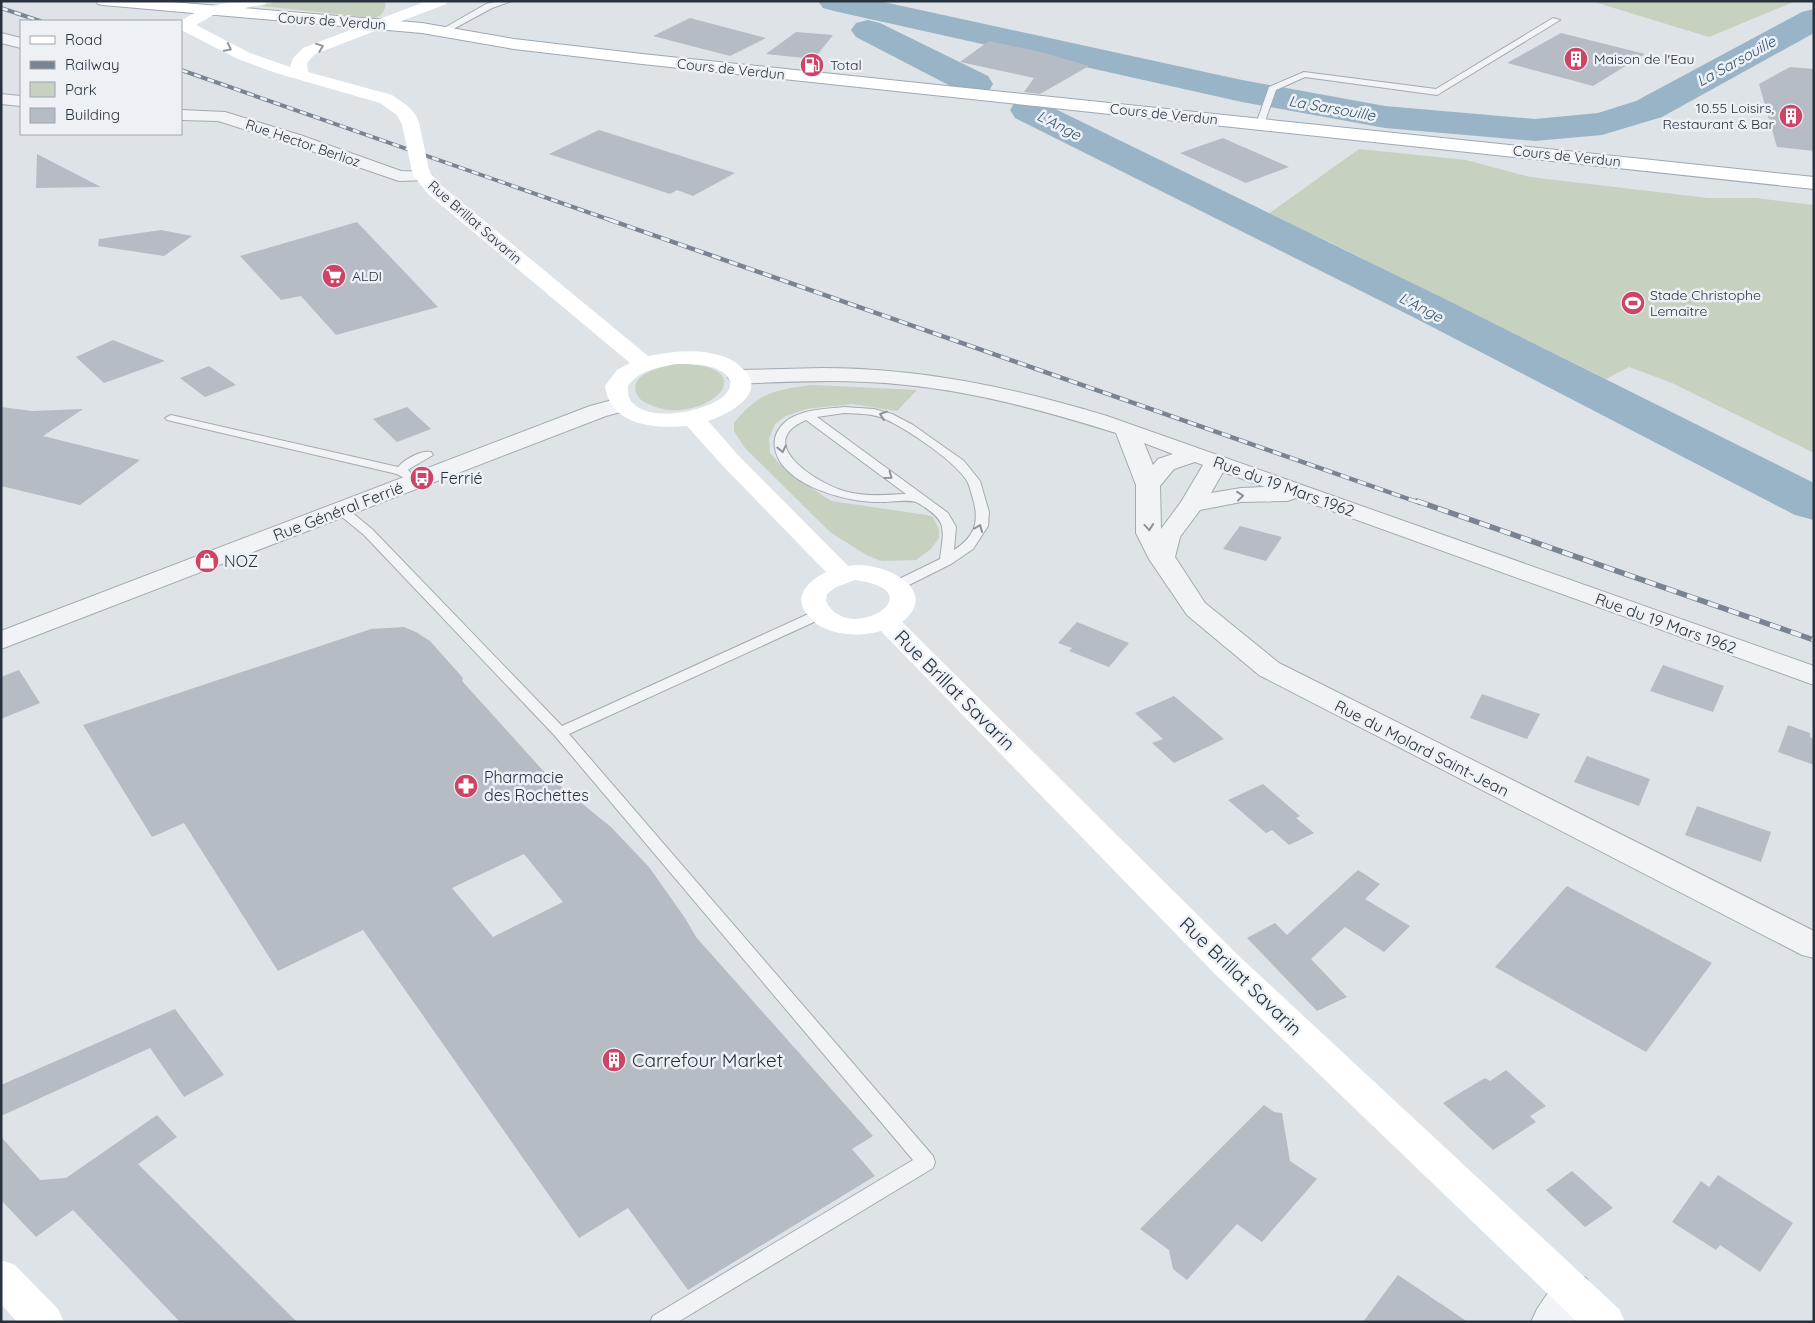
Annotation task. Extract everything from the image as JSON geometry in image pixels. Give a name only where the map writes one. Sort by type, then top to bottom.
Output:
[{"type":"main road","name":"Cours de Verdun","points":[[102,1],[422,28],[514,44]]},
{"type":"main road","points":[[182,23],[208,11],[260,1]]},
{"type":"main road","points":[[393,1],[393,9],[399,16],[422,28]]},
{"type":"main road","points":[[300,74],[297,65],[300,59],[309,51],[441,1]]},
{"type":"main road","name":"Rue Brillat Savarin","points":[[166,7],[179,20]]},
{"type":"main road","name":"Cours de Verdun","points":[[208,11],[413,38],[514,44],[1814,183]]},
{"type":"main road","name":"Rue Brillat Savarin","points":[[182,23],[244,56],[282,70],[386,99],[403,111],[408,117],[422,172],[435,190],[643,364]]},
{"type":"main road","points":[[675,357],[708,359],[732,370],[739,377],[741,388],[735,399],[723,409],[694,419],[667,421],[636,415],[620,404],[615,390],[619,380],[629,371],[643,364],[675,357]]},
{"type":"main road","points":[[694,419],[730,460],[842,574]]},
{"type":"main road","points":[[820,614],[814,607],[813,599],[816,591],[831,578],[842,574],[855,572],[879,575],[890,579],[898,586]]},
{"type":"main road","name":"Rue Brillat Savarin","points":[[820,614],[829,621],[850,626],[873,626],[896,615],[901,608],[904,600],[898,586]]},
{"type":"main road","name":"Rue Brillat Savarin","points":[[886,621],[1562,1306],[1605,1322]]},
{"type":"main road","points":[[1,1277],[44,1322]]},
{"type":"street","points":[[1,38],[20,43]]},
{"type":"street","points":[[1,98],[20,101]]},
{"type":"street","name":"Rue Hector Berlioz","points":[[186,108],[294,139],[399,176],[422,172]]},
{"type":"street","name":"Rue du 19 Mars 1962","points":[[739,377],[813,373],[916,379],[1012,396],[1064,409],[1126,429],[1814,676]]},
{"type":"street","name":"Rue Général Ferrié","points":[[1,641],[340,510],[408,476],[620,404]]},
{"type":"street","name":"Rue du Molard Saint-Jean","points":[[1126,429],[1148,485],[1148,533],[1162,559],[1196,609],[1270,669],[1814,946]]},
{"type":"street","points":[[1148,485],[1166,464],[1206,458],[1192,504],[1168,537],[1162,559]]},
{"type":"street","points":[[1192,504],[1241,495],[1305,494]]},
{"type":"lane","points":[[443,31],[489,6],[508,1]]},
{"type":"lane","points":[[1260,124],[1272,89],[1304,74],[1437,92],[1556,20]]},
{"type":"lane","points":[[898,586],[946,561],[969,546],[982,526],[983,512],[974,481],[960,464],[909,427],[888,416],[874,412],[844,410],[807,415],[789,424],[781,435],[779,446],[783,456],[792,468],[810,480],[833,491],[851,496],[874,498],[919,497]]},
{"type":"lane","points":[[807,415],[944,516],[950,527],[946,561]]},
{"type":"lane","points":[[171,418],[408,476]]},
{"type":"lane","points":[[408,476],[405,466],[427,456]]},
{"type":"lane","points":[[340,510],[368,532],[560,733],[926,1162],[660,1322]]},
{"type":"lane","points":[[560,733],[820,614]]},
{"type":"green space","points":[[278,1],[385,1],[385,7],[379,16],[374,18],[261,6]]},
{"type":"green space","points":[[1591,1],[1796,1],[1709,37]]},
{"type":"green space","name":"Stade Christophe Lemaitre","points":[[1359,149],[1466,160],[1530,177],[1708,198],[1756,198],[1814,205],[1814,453],[1672,383],[1629,367],[1606,379],[1321,238],[1284,226],[1264,217]]},
{"type":"green space","points":[[682,363],[708,367],[721,375],[724,384],[719,394],[707,403],[691,408],[672,410],[653,406],[639,397],[636,392],[636,385],[644,374],[652,370]]},
{"type":"green space","points":[[812,385],[917,390],[897,411],[852,404],[806,409],[786,416],[775,424],[769,439],[770,453],[785,470],[831,501],[933,517],[939,529],[939,538],[931,549],[916,560],[882,561],[868,556],[830,532],[745,448],[734,431],[734,423],[743,413],[751,405],[768,394]]},
{"type":"building","points":[[690,18],[766,38],[730,56],[653,36]]},
{"type":"building","points":[[796,32],[833,35],[814,59],[766,54]]},
{"type":"building","name":"Maison de l'Eau","points":[[1561,33],[1645,54],[1593,86],[1507,63]]},
{"type":"building","points":[[989,41],[1041,52],[1089,66],[1040,94],[1024,92],[1034,78],[960,62]]},
{"type":"building","name":"10.55 Loisirs, Restaurant & Bar","points":[[1790,67],[1814,69],[1814,151],[1777,147],[1759,84]]},
{"type":"building","points":[[599,130],[735,173],[693,196],[677,190],[670,194],[549,154]]},
{"type":"building","points":[[1223,138],[1289,167],[1246,183],[1180,153]]},
{"type":"building","points":[[37,154],[101,187],[36,188]]},
{"type":"building","name":"ALDI","points":[[357,222],[438,307],[336,335],[301,296],[281,300],[240,256]]},
{"type":"building","points":[[161,230],[192,236],[164,256],[98,246],[99,239]]},
{"type":"building","points":[[113,340],[165,361],[104,383],[76,357]]},
{"type":"building","points":[[209,366],[236,385],[205,397],[180,378]]},
{"type":"building","points":[[1,407],[32,411],[83,409],[43,436],[140,460],[80,505],[1,486]]},
{"type":"building","points":[[407,407],[431,429],[397,442],[373,419]]},
{"type":"building","points":[[1240,526],[1282,537],[1266,561],[1223,549]]},
{"type":"building","points":[[1077,622],[1129,643],[1109,667],[1069,651],[1072,648],[1058,643]]},
{"type":"building","points":[[404,627],[430,641],[463,678],[462,681],[547,775],[611,827],[649,867],[696,937],[873,1136],[852,1149],[875,1176],[688,1290],[628,1208],[579,1238],[363,930],[278,971],[184,823],[152,837],[83,725],[371,629]],"holes":[[[524,854],[563,902],[493,937],[452,888]]]},
{"type":"building","points":[[1663,665],[1724,686],[1713,712],[1650,691]]},
{"type":"building","points":[[19,670],[40,703],[1,719],[1,677]]},
{"type":"building","points":[[1482,694],[1540,714],[1527,739],[1470,718]]},
{"type":"building","points":[[1174,696],[1224,739],[1174,763],[1152,743],[1163,739],[1135,713]]},
{"type":"building","points":[[1788,725],[1810,733],[1810,737],[1814,739],[1814,765],[1778,752]]},
{"type":"building","points":[[1587,756],[1650,779],[1639,806],[1574,782]]},
{"type":"building","points":[[1263,784],[1300,816],[1296,818],[1314,833],[1289,845],[1272,830],[1266,833],[1228,800]]},
{"type":"building","points":[[1697,806],[1771,832],[1761,862],[1685,835]]},
{"type":"building","points":[[1358,870],[1380,884],[1365,899],[1410,926],[1384,952],[1345,927],[1311,959],[1347,997],[1317,1011],[1247,938],[1275,923],[1287,935]]},
{"type":"building","points":[[1567,886],[1712,963],[1646,1052],[1495,967]]},
{"type":"building","points":[[175,1009],[224,1075],[184,1097],[150,1048],[1,1116],[1,1085]]},
{"type":"building","points":[[1506,1070],[1546,1106],[1530,1116],[1536,1122],[1493,1150],[1443,1103],[1485,1078],[1490,1081]]},
{"type":"building","points":[[1264,1105],[1274,1112],[1282,1113],[1290,1161],[1317,1179],[1262,1242],[1237,1224],[1187,1280],[1173,1269],[1169,1250],[1140,1229]]},
{"type":"building","points":[[157,1115],[177,1137],[138,1164],[297,1322],[180,1322],[73,1210],[36,1237],[1,1200],[1,1137],[40,1180],[66,1178]]},
{"type":"building","points":[[1572,1171],[1613,1208],[1585,1227],[1546,1190]]},
{"type":"building","points":[[1718,1175],[1793,1223],[1760,1272],[1720,1245],[1716,1250],[1672,1222],[1701,1181],[1709,1187]]},
{"type":"building","points":[[1398,1275],[1468,1322],[1363,1322]]},
{"type":"waterway","name":"La Sarsouille","points":[[834,1],[1242,91],[1385,117],[1535,130],[1602,124],[1649,109],[1814,19]]},
{"type":"waterway","name":"L'Ange","points":[[868,30],[975,84]]},
{"type":"waterway","name":"L'Ange","points":[[1028,110],[1425,306],[1814,504]]},
{"type":"railway","points":[[1,8],[37,20]]},
{"type":"railway","points":[[182,70],[613,221]]},
{"type":"railway","points":[[610,220],[1420,503]]},
{"type":"railway","points":[[1417,501],[1814,640]]},
{"type":"place","name":"Maison de l'Eau","points":[[1576,59]]},
{"type":"place","name":"Total","points":[[812,65]]},
{"type":"place","name":"10.55 Loisirs, Restaurant & Bar","points":[[1791,116]]},
{"type":"place","name":"ALDI","points":[[334,276]]},
{"type":"place","name":"Stade Christophe Lemaitre","points":[[1633,303]]},
{"type":"place","name":"Ferrié","points":[[422,478]]},
{"type":"place","name":"NOZ","points":[[207,561]]},
{"type":"place","name":"Pharmacie des Rochettes","points":[[466,786]]},
{"type":"place","name":"Carrefour Market","points":[[614,1060]]}]
